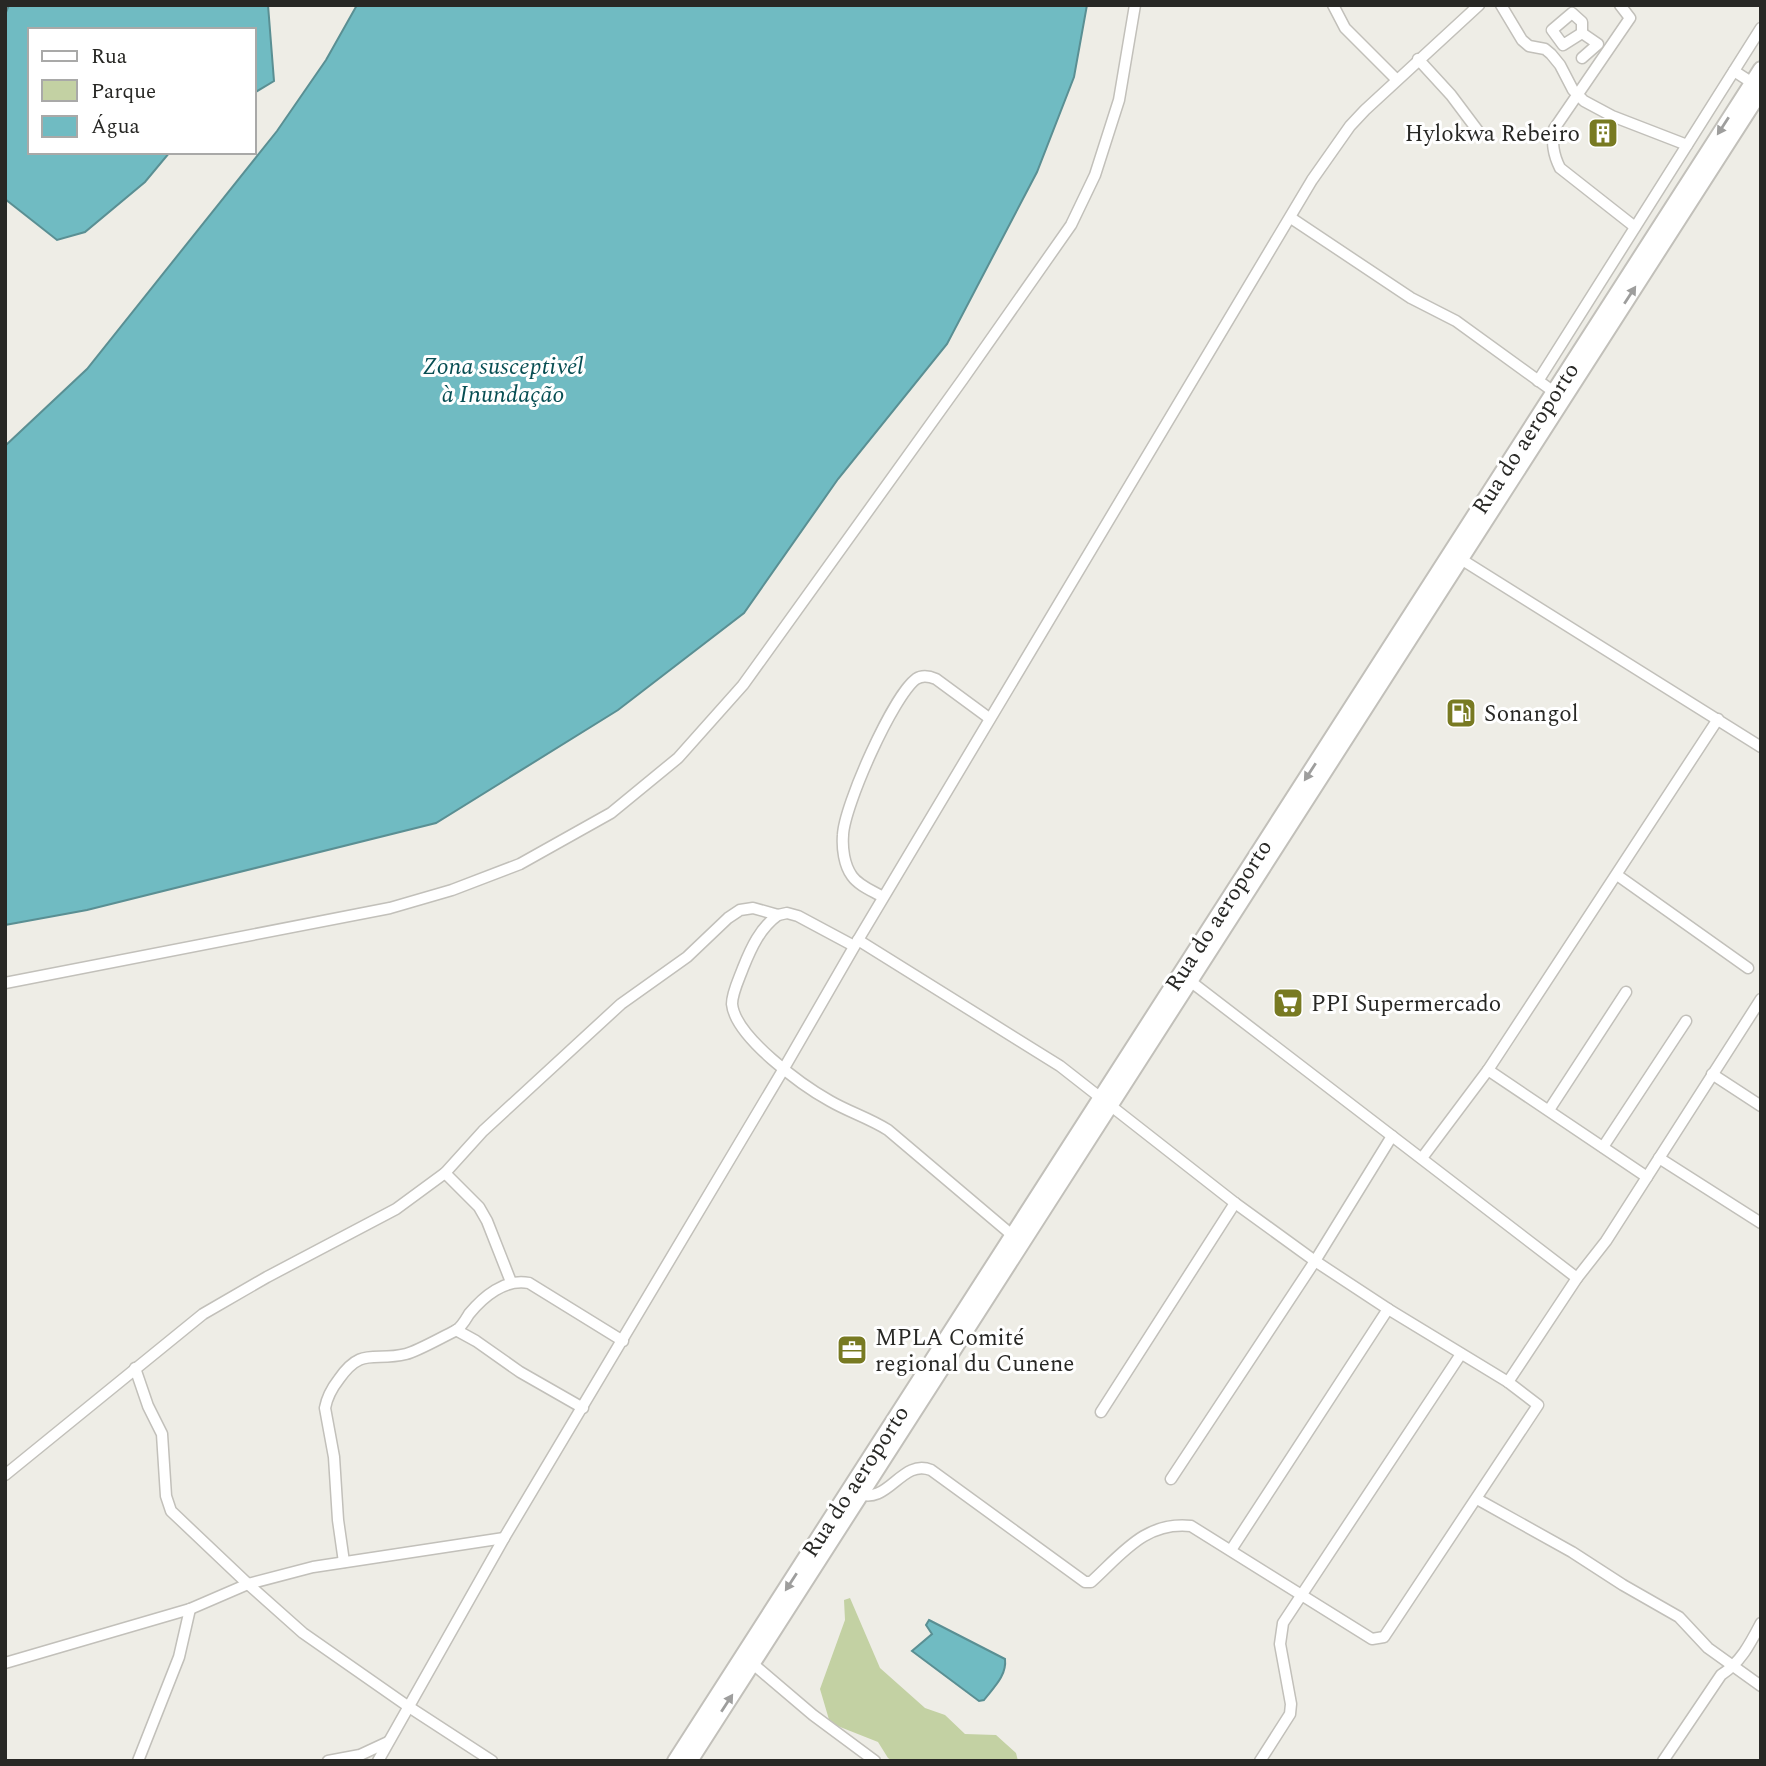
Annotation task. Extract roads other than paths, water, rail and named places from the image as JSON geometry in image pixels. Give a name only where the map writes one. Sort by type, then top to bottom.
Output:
[{"type":"main road","name":"Rua do aeroporto","points":[[675,1761],[856,1492],[1104,1102],[1758,88],[1761,69]]},
{"type":"main road","name":"Rua do aeroporto","points":[[690,1761],[752,1664],[1012,1235],[1190,981],[1456,556],[1554,392],[1758,88]]},
{"type":"street","points":[[5,984],[390,908],[452,890],[520,864],[611,813],[678,758],[743,685],[1071,225],[1095,175],[1119,100],[1135,5]]},
{"type":"street","points":[[1333,5],[1345,28],[1396,79]]},
{"type":"street","points":[[377,1761],[505,1538],[883,897],[1270,247],[1292,218],[1312,180],[1343,135],[1365,110],[1479,5]]},
{"type":"street","points":[[1501,5],[1522,40],[1545,49],[1560,65],[1577,94],[1598,109],[1687,145]]},
{"type":"street","points":[[1620,5],[1630,18],[1554,129],[1552,143],[1560,168],[1635,227]]},
{"type":"street","points":[[1572,13],[1581,22],[1582,33],[1563,45],[1552,30],[1572,13]]},
{"type":"street","points":[[1538,381],[1761,28]]},
{"type":"street","points":[[1581,58],[1598,44],[1582,33]]},
{"type":"street","points":[[1537,48],[1556,36]]},
{"type":"street","points":[[1418,60],[1451,94],[1481,135]]},
{"type":"street","points":[[1734,71],[1758,88]]},
{"type":"street","points":[[1292,218],[1411,298],[1456,321],[1554,392]]},
{"type":"street","points":[[1456,556],[1761,747]]},
{"type":"street","points":[[883,897],[853,878],[844,857],[843,833],[851,798],[887,721],[911,684],[918,677],[927,676],[936,678],[989,718]]},
{"type":"street","points":[[1422,1158],[1488,1070],[1718,719]]},
{"type":"street","points":[[1617,875],[1748,968]]},
{"type":"street","points":[[5,1475],[203,1314],[396,1209],[445,1173],[483,1131],[621,1004],[687,957],[728,918],[740,910],[753,908],[778,915]]},
{"type":"street","points":[[856,1492],[886,1491],[907,1471],[923,1466],[931,1469],[1085,1582],[1091,1583],[1134,1542],[1156,1529],[1175,1524],[1191,1526],[1372,1639],[1384,1637],[1538,1405],[1508,1382],[1315,1261],[1235,1203],[1049,1059],[856,943],[798,916],[787,913],[778,915],[764,926],[748,956],[734,993],[732,1007],[752,1040],[783,1070],[827,1100],[868,1117],[888,1130],[1012,1235]]},
{"type":"street","points":[[1190,981],[1577,1278]]},
{"type":"street","points":[[1549,1110],[1626,992]]},
{"type":"street","points":[[1508,1382],[1577,1278],[1606,1241],[1761,999]]},
{"type":"street","points":[[1603,1147],[1686,1021]]},
{"type":"street","points":[[1488,1070],[1647,1177]]},
{"type":"street","points":[[1712,1074],[1761,1106]]},
{"type":"street","points":[[1171,1479],[1315,1261],[1392,1136]]},
{"type":"street","points":[[1659,1158],[1761,1223]]},
{"type":"street","points":[[445,1173],[479,1208],[487,1221],[511,1282]]},
{"type":"street","points":[[1101,1412],[1235,1203]]},
{"type":"street","points":[[344,1562],[334,1457],[325,1408],[326,1400],[348,1366],[355,1360],[410,1353],[456,1330],[477,1305],[511,1282],[529,1283],[623,1341]]},
{"type":"street","points":[[1231,1550],[1388,1309]]},
{"type":"street","points":[[456,1330],[520,1372],[583,1408]]},
{"type":"street","points":[[1260,1761],[1290,1714],[1291,1704],[1280,1644],[1283,1623],[1461,1354]]},
{"type":"street","points":[[135,1368],[148,1406],[163,1434],[167,1505],[303,1633],[492,1761]]},
{"type":"street","points":[[1477,1499],[1572,1552],[1679,1617],[1708,1648],[1761,1686]]},
{"type":"street","points":[[5,1663],[190,1609],[248,1584],[344,1562],[505,1538]]},
{"type":"street","points":[[151,1761],[138,1760],[179,1657],[190,1609]]},
{"type":"street","points":[[1663,1761],[1721,1675],[1734,1667],[1746,1652],[1761,1623]]},
{"type":"street","points":[[752,1664],[813,1715],[875,1761]]},
{"type":"street","points":[[328,1761],[359,1755],[389,1742]]},
{"type":"water","points":[[9,5],[268,5],[274,81],[256,92],[256,28],[28,28],[28,154],[168,154],[145,182],[85,232],[57,240],[5,199],[5,15]]},
{"type":"water","name":"Zona susceptivél à Inundação","points":[[357,5],[1087,5],[1074,77],[1037,172],[947,344],[838,479],[744,613],[618,710],[436,823],[87,910],[5,925],[5,446],[87,369],[277,131],[326,60]]},
{"type":"water","points":[[929,1620],[1005,1659],[1002,1676],[984,1700],[979,1701],[912,1651],[932,1634],[926,1625]]},
{"type":"place","name":"Hylokwa Rebeiro","points":[[1603,133]]},
{"type":"place","name":"Sonangol","points":[[1461,713]]},
{"type":"place","name":"PPI Supermercado","points":[[1288,1003]]},
{"type":"place","name":"MPLA Comité regional du Cunene","points":[[852,1350]]}]
